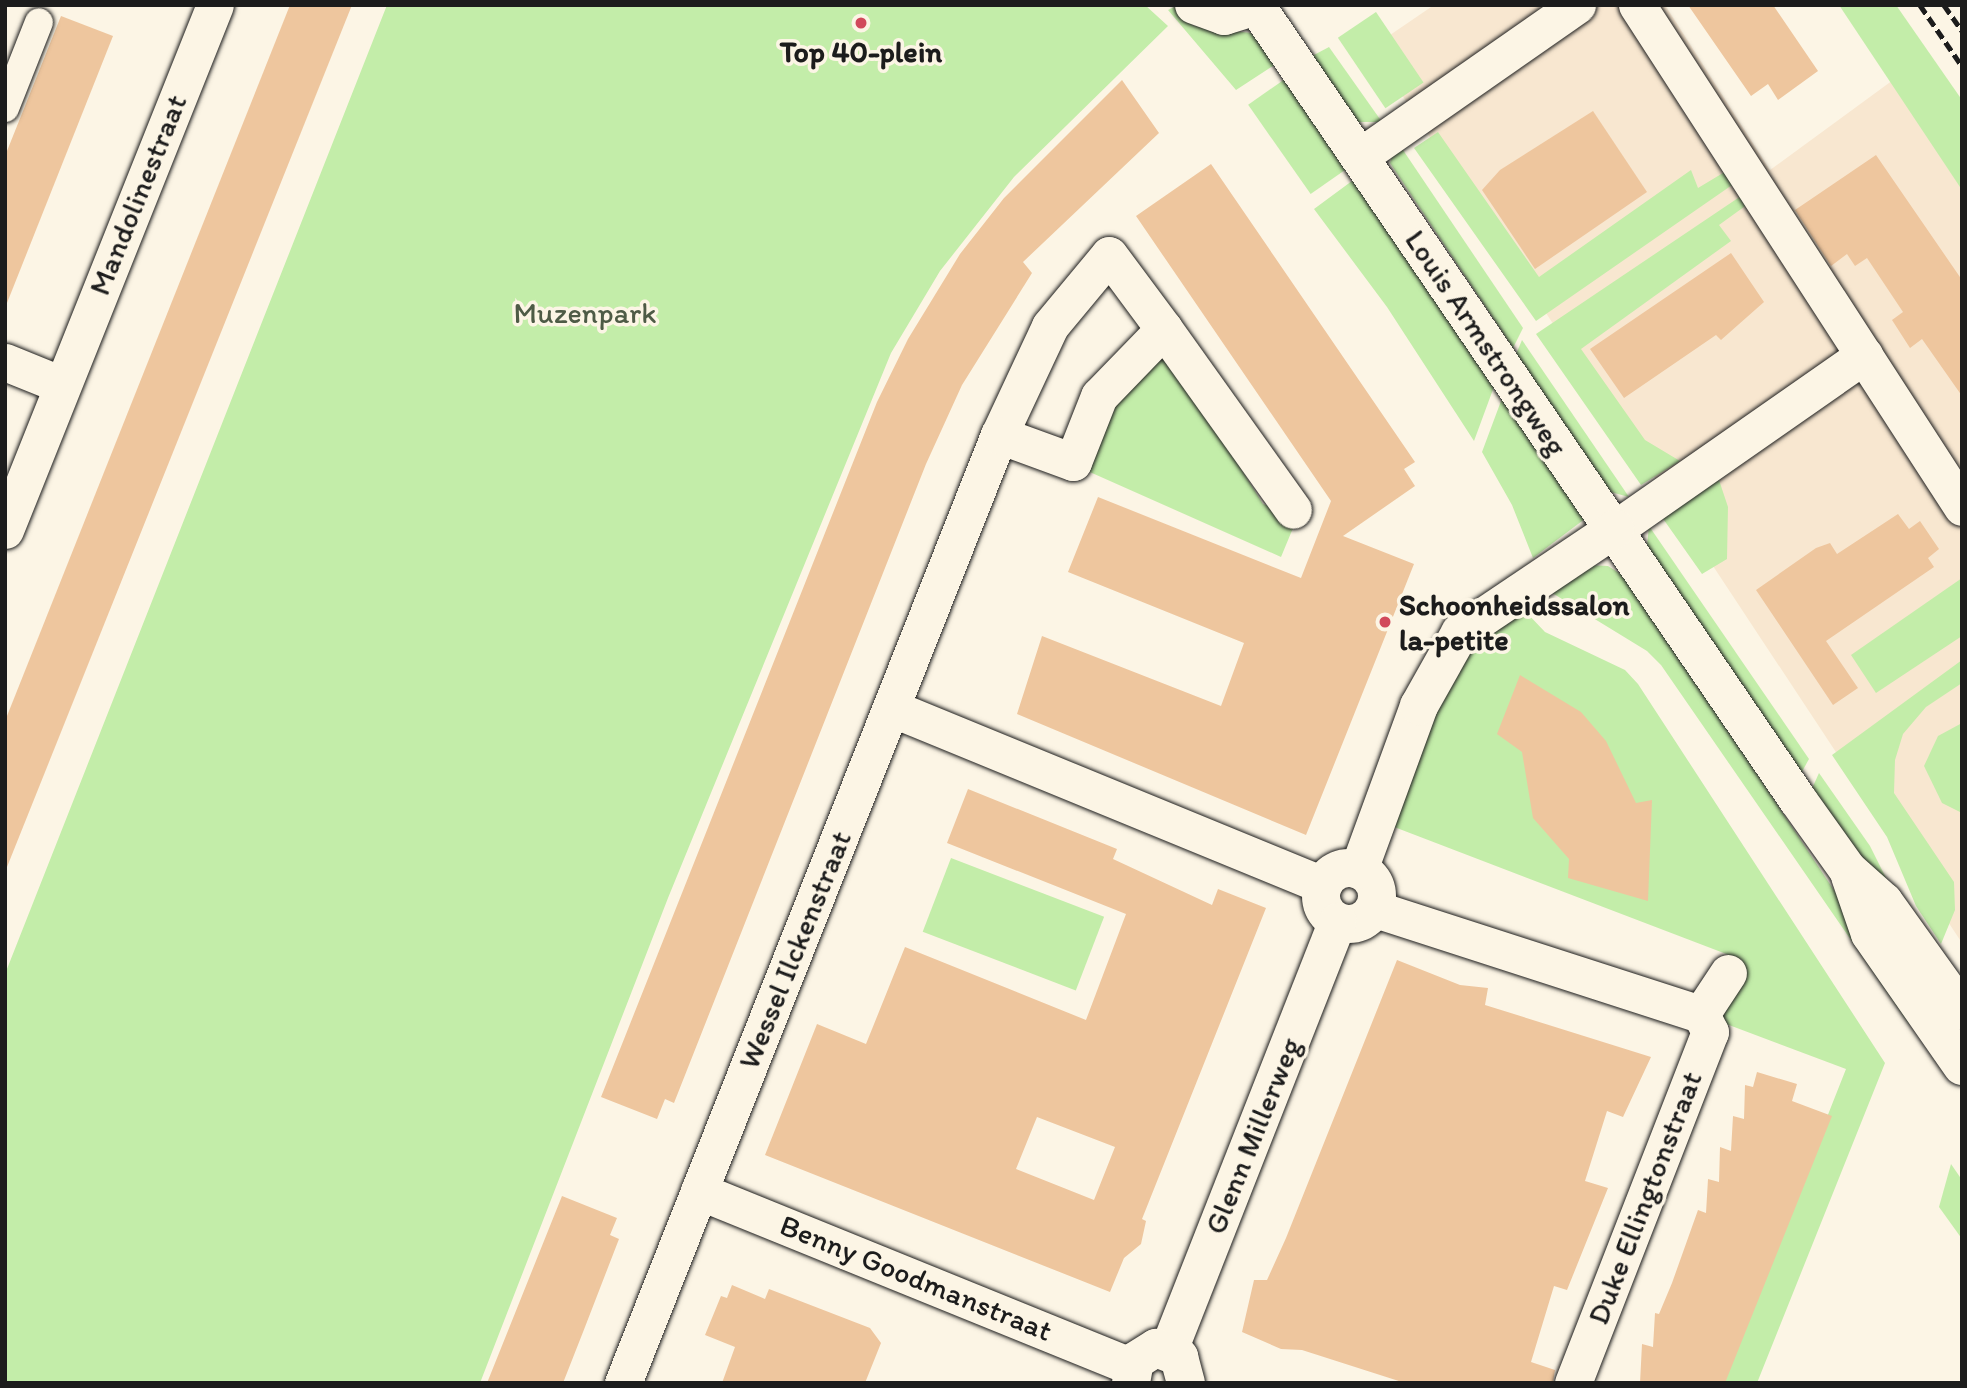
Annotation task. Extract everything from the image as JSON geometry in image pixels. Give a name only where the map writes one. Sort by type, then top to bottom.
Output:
[{"type":"street","name":"Mandolinestraat","points":[[5,530],[215,5]]},
{"type":"street","points":[[1194,5],[1224,16],[1258,6]]},
{"type":"street","points":[[1359,157],[1577,5]]},
{"type":"street","points":[[1637,5],[1962,508]]},
{"type":"street","name":"Louis Armstrongweg","points":[[1258,6],[1848,870],[1884,902],[1962,1011]]},
{"type":"street","points":[[5,108],[39,22]]},
{"type":"street","name":"Wessel Ilckenstraat","points":[[623,1383],[999,435],[1050,326],[1109,255],[1293,510]]},
{"type":"street","points":[[999,435],[1073,461],[1099,396],[1164,329]]},
{"type":"street","points":[[1359,870],[1419,706],[1460,633],[1615,529],[1864,355]]},
{"type":"street","points":[[5,362],[62,385]]},
{"type":"street","points":[[891,709],[1323,886]]},
{"type":"street","points":[[1338,870],[1359,870],[1376,888],[1375,909],[1356,924],[1338,922],[1323,907],[1323,886],[1338,870]]},
{"type":"street","name":"Louis Armstrongweg","points":[[1848,870],[1870,934],[1962,1066]]},
{"type":"street","points":[[1375,909],[1701,1014],[1728,973]]},
{"type":"street","name":"Glenn Millerweg","points":[[1178,1366],[1338,922]]},
{"type":"street","name":"Duke Ellingtonstraat","points":[[1573,1383],[1710,1032],[1701,1014]]},
{"type":"street","name":"Benny Goodmanstraat","points":[[699,1191],[1131,1375]]},
{"type":"street","points":[[1131,1375],[1150,1349],[1178,1366]]},
{"type":"shaded area","points":[[1434,5],[1665,5],[1770,170],[1904,72],[1962,157],[1962,943],[1371,48]]},
{"type":"green space","name":"Muzenpark","points":[[387,5],[1145,5],[1168,26],[1014,177],[940,271],[891,353],[668,898],[480,1383],[5,1383],[5,974]]},
{"type":"green space","points":[[1839,5],[1896,5],[1962,100],[1962,190]]},
{"type":"green space","points":[[1174,7],[1194,26],[1251,33],[1276,64],[1236,90],[1168,10]]},
{"type":"green space","points":[[1376,12],[1424,82],[1385,108],[1338,38]]},
{"type":"green space","points":[[1329,47],[1382,122],[1356,122],[1312,56]]},
{"type":"green space","points":[[1285,79],[1348,168],[1311,194],[1248,105]]},
{"type":"green space","points":[[1438,132],[1539,277],[1691,170],[1698,188],[1728,170],[1735,183],[1536,321],[1414,148]]},
{"type":"green space","points":[[1403,150],[1523,328],[1513,348],[1390,163],[1393,152]]},
{"type":"green space","points":[[1356,178],[1495,384],[1474,441],[1387,307],[1314,209]]},
{"type":"green space","points":[[1741,196],[1748,204],[1719,225],[1731,241],[1581,349],[1645,440],[1680,461],[1641,485],[1536,334]]},
{"type":"green space","points":[[1522,340],[1629,497],[1607,491],[1514,359]]},
{"type":"green space","points":[[1155,346],[1170,355],[1263,504],[1298,516],[1281,557],[1083,469],[1108,403]]},
{"type":"green space","points":[[1504,393],[1586,518],[1533,558],[1512,505],[1482,452]]},
{"type":"green space","points":[[1733,462],[1737,467],[1719,480],[1728,507],[1727,559],[1702,574],[1659,513]]},
{"type":"green space","points":[[1649,526],[1809,759],[1799,777],[1647,546]]},
{"type":"green space","points":[[1588,565],[1608,566],[1627,578],[1914,1011],[1909,1024],[1661,665],[1647,651],[1549,591]]},
{"type":"green space","points":[[1962,578],[1962,636],[1876,693],[1851,655]]},
{"type":"green space","points":[[1525,611],[1545,632],[1625,670],[1638,684],[1885,1063],[1757,1383],[1722,1383],[1846,1069],[1721,1022],[1742,960],[1389,825],[1458,656]]},
{"type":"green space","points":[[1962,660],[1962,683],[1926,707],[1903,734],[1895,760],[1894,793],[1954,882],[1955,910],[1941,944],[1916,906],[1887,837],[1832,755]]},
{"type":"green space","points":[[1962,723],[1962,813],[1942,803],[1924,766],[1938,736]]},
{"type":"green space","points":[[1819,773],[1870,846],[1898,902],[1810,793]]},
{"type":"green space","points":[[951,858],[1104,917],[1076,991],[923,932]]},
{"type":"green space","points":[[1951,1164],[1962,1180],[1962,1239],[1939,1207]]},
{"type":"building","points":[[290,5],[352,5],[5,872],[5,721]]},
{"type":"building","points":[[1688,5],[1773,5],[1818,71],[1778,100],[1768,84],[1751,96]]},
{"type":"building","points":[[61,16],[113,36],[7,303],[5,156]]},
{"type":"building","points":[[1122,80],[1159,133],[1023,262],[1032,273],[962,385],[926,464],[674,1103],[665,1099],[657,1119],[601,1097],[877,402],[908,339],[960,254],[1004,198]]},
{"type":"building","points":[[1593,111],[1647,192],[1535,269],[1482,190],[1500,170]]},
{"type":"building","points":[[1876,155],[1962,280],[1962,396],[1922,339],[1910,348],[1892,320],[1903,312],[1867,258],[1855,266],[1847,254],[1831,266],[1795,210]]},
{"type":"building","points":[[1211,164],[1415,462],[1404,469],[1415,486],[1343,536],[1414,564],[1306,835],[1017,714],[1042,636],[1221,706],[1244,643],[1068,572],[1098,497],[1301,578],[1331,501],[1136,216]]},
{"type":"building","points":[[1731,253],[1764,302],[1721,340],[1716,335],[1624,398],[1590,349]]},
{"type":"building","points":[[1898,514],[1909,529],[1920,521],[1939,549],[1928,558],[1934,567],[1826,641],[1858,688],[1833,705],[1756,590],[1816,548],[1830,543],[1837,554]]},
{"type":"building","points":[[1520,675],[1581,712],[1606,741],[1636,803],[1652,800],[1648,901],[1568,878],[1569,859],[1533,818],[1522,752],[1497,734]]},
{"type":"building","points":[[968,789],[1117,849],[1113,859],[1212,905],[1218,889],[1266,908],[1142,1219],[1146,1221],[1141,1244],[1124,1258],[1110,1292],[765,1155],[817,1024],[866,1044],[905,947],[1086,1020],[1126,914],[947,843]],"holes":[[[1037,1117],[1115,1147],[1094,1200],[1016,1169]]]},
{"type":"building","points":[[1397,960],[1460,985],[1488,988],[1485,1005],[1651,1057],[1623,1117],[1607,1111],[1585,1181],[1608,1188],[1567,1290],[1554,1286],[1531,1362],[1555,1370],[1553,1383],[1405,1383],[1302,1350],[1281,1349],[1242,1332],[1254,1280],[1267,1280],[1286,1238]]},
{"type":"building","points":[[1757,1072],[1797,1084],[1792,1101],[1832,1116],[1725,1383],[1640,1383],[1642,1344],[1653,1347],[1655,1313],[1659,1314],[1672,1283],[1698,1210],[1706,1213],[1708,1179],[1719,1182],[1720,1147],[1731,1151],[1733,1116],[1744,1119],[1745,1085],[1753,1087]]},
{"type":"building","points":[[562,1196],[617,1218],[610,1235],[619,1239],[563,1383],[487,1383]]},
{"type":"building","points":[[732,1285],[765,1299],[769,1289],[870,1328],[881,1343],[865,1383],[722,1383],[735,1347],[705,1335],[721,1296],[727,1298]]},
{"type":"railway","points":[[1920,5],[1962,66]]},
{"type":"railway","points":[[1944,5],[1962,31]]},
{"type":"place","name":"Top 40-plein","points":[[861,23]]},
{"type":"place","name":"Schoonheidssalon la-petite","points":[[1385,622]]}]
